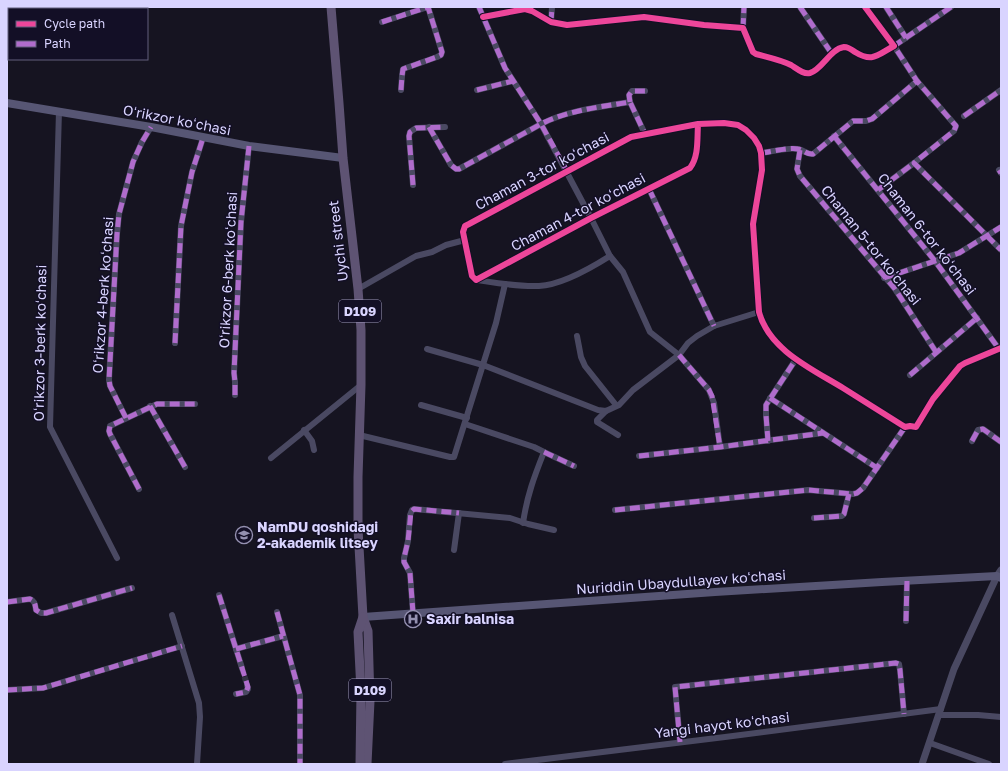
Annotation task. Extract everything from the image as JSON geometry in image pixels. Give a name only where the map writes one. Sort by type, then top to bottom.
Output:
[{"type":"main road","name":"Uychi street","points":[[331,7],[343,158],[358,289],[361,330],[361,385],[358,435],[358,529],[363,616],[368,631],[370,701],[367,764]]},
{"type":"main road","name":"Oʻrikzor koʻchasi","points":[[7,103],[151,127],[249,146],[343,158]]},
{"type":"main road","name":"Nuriddin Ubaydullayev koʻchasi","points":[[363,616],[1000,575]]},
{"type":"main road","name":"Uychi street","points":[[360,764],[361,691],[358,632],[363,616]]},
{"type":"street","points":[[382,22],[428,7],[442,52],[441,55],[437,57],[403,69],[401,90]]},
{"type":"street","name":"Chaman 4-tor koʻchasi","points":[[479,7],[512,82],[541,124],[592,218],[610,256],[620,267],[626,277],[650,332],[679,355],[709,390],[712,396],[720,447]]},
{"type":"street","points":[[551,22],[552,7]]},
{"type":"street","points":[[744,7],[743,28],[751,50],[756,54],[789,64],[805,73],[812,73],[832,54],[842,48],[847,47],[864,57],[873,57],[894,46],[951,7]]},
{"type":"street","points":[[800,7],[832,54]]},
{"type":"street","points":[[865,7],[894,46],[917,81],[953,122],[956,129],[878,190]]},
{"type":"street","points":[[886,7],[906,38]]},
{"type":"street","points":[[483,17],[525,9],[532,11],[551,22],[563,25],[644,17],[704,25],[743,28]]},
{"type":"street","points":[[917,81],[872,119],[866,121],[853,121],[813,154],[807,154],[800,150],[794,149],[761,153],[762,170],[753,224],[759,312],[762,321],[774,340],[796,359],[905,427],[917,426],[933,399],[951,376],[963,364],[1000,348]]},
{"type":"street","points":[[477,90],[512,82]]},
{"type":"street","points":[[964,116],[1001,90]]},
{"type":"street","points":[[645,134],[630,102],[629,95],[632,91],[646,91]]},
{"type":"street","points":[[429,127],[451,166],[459,169],[541,124],[568,112],[630,102]]},
{"type":"street","name":"Oʻrikzor 3-berk koʻchasi","points":[[59,111],[50,427],[117,558]]},
{"type":"street","name":"Chaman 3-tor koʻchasi","points":[[465,240],[464,229],[469,224],[631,137],[698,124],[724,123],[738,125],[746,130],[754,138],[761,153]]},
{"type":"street","name":"Chaman 4-tor koʻchasi","points":[[476,280],[690,168],[696,155],[698,124]]},
{"type":"street","points":[[413,185],[409,136],[410,132],[416,128],[445,126]]},
{"type":"street","name":"Oʻrikzor 4-berk koʻchasi","points":[[126,418],[109,380],[117,226],[133,162],[151,127]]},
{"type":"street","name":"Chaman 6-tor koʻchasi","points":[[834,136],[935,261],[1000,348]]},
{"type":"street","points":[[174,344],[181,226],[192,172],[203,138]]},
{"type":"street","name":"Oʻrikzor 6-berk koʻchasi","points":[[235,395],[236,382],[234,373],[241,222],[249,146]]},
{"type":"street","name":"Chaman 5-tor koʻchasi","points":[[800,150],[797,169],[800,176],[884,278],[895,289],[936,352]]},
{"type":"street","points":[[914,163],[1001,250]]},
{"type":"street","points":[[648,189],[714,326]]},
{"type":"street","points":[[884,278],[959,253],[1001,227]]},
{"type":"street","points":[[358,289],[416,256],[465,240],[472,276],[476,280],[505,284],[539,286],[552,284],[588,270],[610,256]]},
{"type":"street","points":[[358,435],[452,457],[455,455],[496,323],[505,284]]},
{"type":"street","points":[[618,435],[597,422],[597,420],[606,411],[621,403],[633,390],[679,355],[688,343],[714,326],[759,312]]},
{"type":"street","points":[[910,375],[977,318]]},
{"type":"street","points":[[577,336],[581,357],[585,366],[616,405]]},
{"type":"street","points":[[427,349],[483,365],[598,410],[606,411]]},
{"type":"street","points":[[768,441],[767,402],[796,359]]},
{"type":"street","points":[[271,458],[361,385]]},
{"type":"street","points":[[770,398],[878,468]]},
{"type":"street","points":[[139,489],[109,431],[110,426],[150,406],[160,403],[194,404]]},
{"type":"street","points":[[150,406],[185,467]]},
{"type":"street","points":[[420,406],[466,421],[534,447],[574,466]]},
{"type":"street","points":[[615,510],[808,490],[855,494],[859,492],[878,468],[905,427]]},
{"type":"street","points":[[972,441],[978,430],[983,429],[1001,442]]},
{"type":"street","points":[[304,430],[312,441],[314,450]]},
{"type":"street","points":[[639,456],[823,433]]},
{"type":"street","points":[[523,523],[526,501],[544,452]]},
{"type":"street","points":[[814,518],[842,516],[849,494]]},
{"type":"street","points":[[412,613],[410,573],[404,562],[404,558],[408,541],[411,512],[414,509],[510,518],[523,523],[554,530]]},
{"type":"street","points":[[454,550],[459,513]]},
{"type":"street","points":[[922,764],[954,669],[1000,575]]},
{"type":"street","points":[[906,621],[907,580]]},
{"type":"street","points":[[7,602],[30,599],[35,603],[36,610],[46,613],[132,588]]},
{"type":"street","points":[[219,595],[242,668]]},
{"type":"street","points":[[277,612],[301,700],[300,764]]},
{"type":"street","points":[[172,615],[199,704],[200,717],[197,764]]},
{"type":"street","points":[[236,649],[283,636]]},
{"type":"street","points":[[7,690],[43,688],[182,646]]},
{"type":"street","points":[[680,742],[675,687],[896,663],[899,664],[900,670],[904,714]]},
{"type":"street","points":[[236,694],[246,692],[248,689],[247,685]]},
{"type":"street","name":"Yangi hayot koʻchasi","points":[[505,764],[540,762],[680,742],[904,714],[940,712],[1001,717]]},
{"type":"street","points":[[930,743],[974,762],[989,764]]},
{"type":"tunnel","points":[[242,668],[247,685]]},
{"type":"marked path","points":[[382,22],[428,7]]},
{"type":"marked path","points":[[401,90],[403,69],[437,57],[441,55],[442,52],[428,7]]},
{"type":"marked path","points":[[479,7],[505,68],[541,124],[567,171]]},
{"type":"marked path","points":[[551,22],[552,7]]},
{"type":"marked path","points":[[743,28],[744,7]]},
{"type":"marked path","points":[[800,7],[832,54]]},
{"type":"marked path","points":[[886,7],[906,38]]},
{"type":"marked path","points":[[951,7],[894,46],[917,81],[956,126],[954,131],[914,163],[1001,250]]},
{"type":"marked path","points":[[477,90],[513,81]]},
{"type":"marked path","points":[[761,153],[794,149],[813,154],[853,121],[866,121],[872,119],[917,81]]},
{"type":"marked path","points":[[964,116],[1001,90]]},
{"type":"marked path","points":[[630,102],[629,95],[632,91],[645,91]]},
{"type":"marked path","points":[[429,127],[451,165],[456,169],[459,169],[552,119],[562,115],[596,107],[630,102],[645,134]]},
{"type":"marked path","points":[[126,418],[110,386],[109,380],[117,234],[119,214],[133,162],[151,127]]},
{"type":"marked path","points":[[413,185],[409,136],[410,132],[416,128],[445,127]]},
{"type":"marked path","points":[[834,136],[935,261],[999,349],[1001,348]]},
{"type":"marked path","points":[[175,343],[181,226],[192,172],[203,138]]},
{"type":"marked path","points":[[235,395],[234,373],[241,222],[249,146]]},
{"type":"marked path","points":[[800,150],[797,169],[800,176],[895,289],[936,352]]},
{"type":"marked path","points":[[878,190],[914,163]]},
{"type":"marked path","points":[[649,189],[714,326]]},
{"type":"marked path","points":[[884,278],[959,253],[1001,227]]},
{"type":"marked path","points":[[910,375],[977,318]]},
{"type":"marked path","points":[[679,355],[709,390],[712,396],[720,447]]},
{"type":"marked path","points":[[768,441],[766,405],[796,359]]},
{"type":"marked path","points":[[770,398],[877,468]]},
{"type":"marked path","points":[[139,489],[110,434],[110,426],[157,404],[195,404]]},
{"type":"marked path","points":[[150,406],[185,467]]},
{"type":"marked path","points":[[615,510],[808,490],[853,494],[857,493],[863,488],[905,427]]},
{"type":"marked path","points":[[972,441],[978,430],[983,429],[1001,442]]},
{"type":"marked path","points":[[639,456],[823,433]]},
{"type":"marked path","points":[[544,452],[574,466]]},
{"type":"marked path","points":[[814,518],[842,516],[844,514],[849,494]]},
{"type":"marked path","points":[[413,613],[410,573],[404,562],[411,512],[414,509],[459,513]]},
{"type":"marked path","points":[[906,621],[907,580]]},
{"type":"marked path","points":[[7,602],[30,599],[33,601],[36,610],[41,613],[46,613],[132,588]]},
{"type":"marked path","points":[[219,595],[248,687],[246,692],[236,694]]},
{"type":"marked path","points":[[277,612],[300,695],[300,764]]},
{"type":"marked path","points":[[236,649],[283,636]]},
{"type":"marked path","points":[[7,690],[43,688],[182,646]]},
{"type":"marked path","points":[[680,742],[675,687],[896,663],[899,664],[900,670],[904,714]]},
{"type":"cycle path","points":[[483,17],[525,9],[532,11],[551,22],[567,25],[644,17],[704,25],[743,28],[753,52],[787,63],[803,72],[810,73],[818,68],[834,51],[844,47],[847,47],[866,57],[871,57],[879,55],[894,46],[865,7]]},
{"type":"cycle path","points":[[698,124],[696,153],[690,168],[591,218],[476,280],[472,276],[463,232],[465,226],[631,137],[698,124],[724,123],[738,125],[746,130],[759,146],[762,170],[753,224],[759,312],[764,325],[772,337],[793,357],[805,366],[905,427],[916,427],[933,399],[960,366],[1001,348]]},
{"type":"place","name":"NamDU qoshidagi 2-akademik litsey","points":[[244,535]]},
{"type":"place","name":"Saxir balnisa","points":[[413,619]]}]
